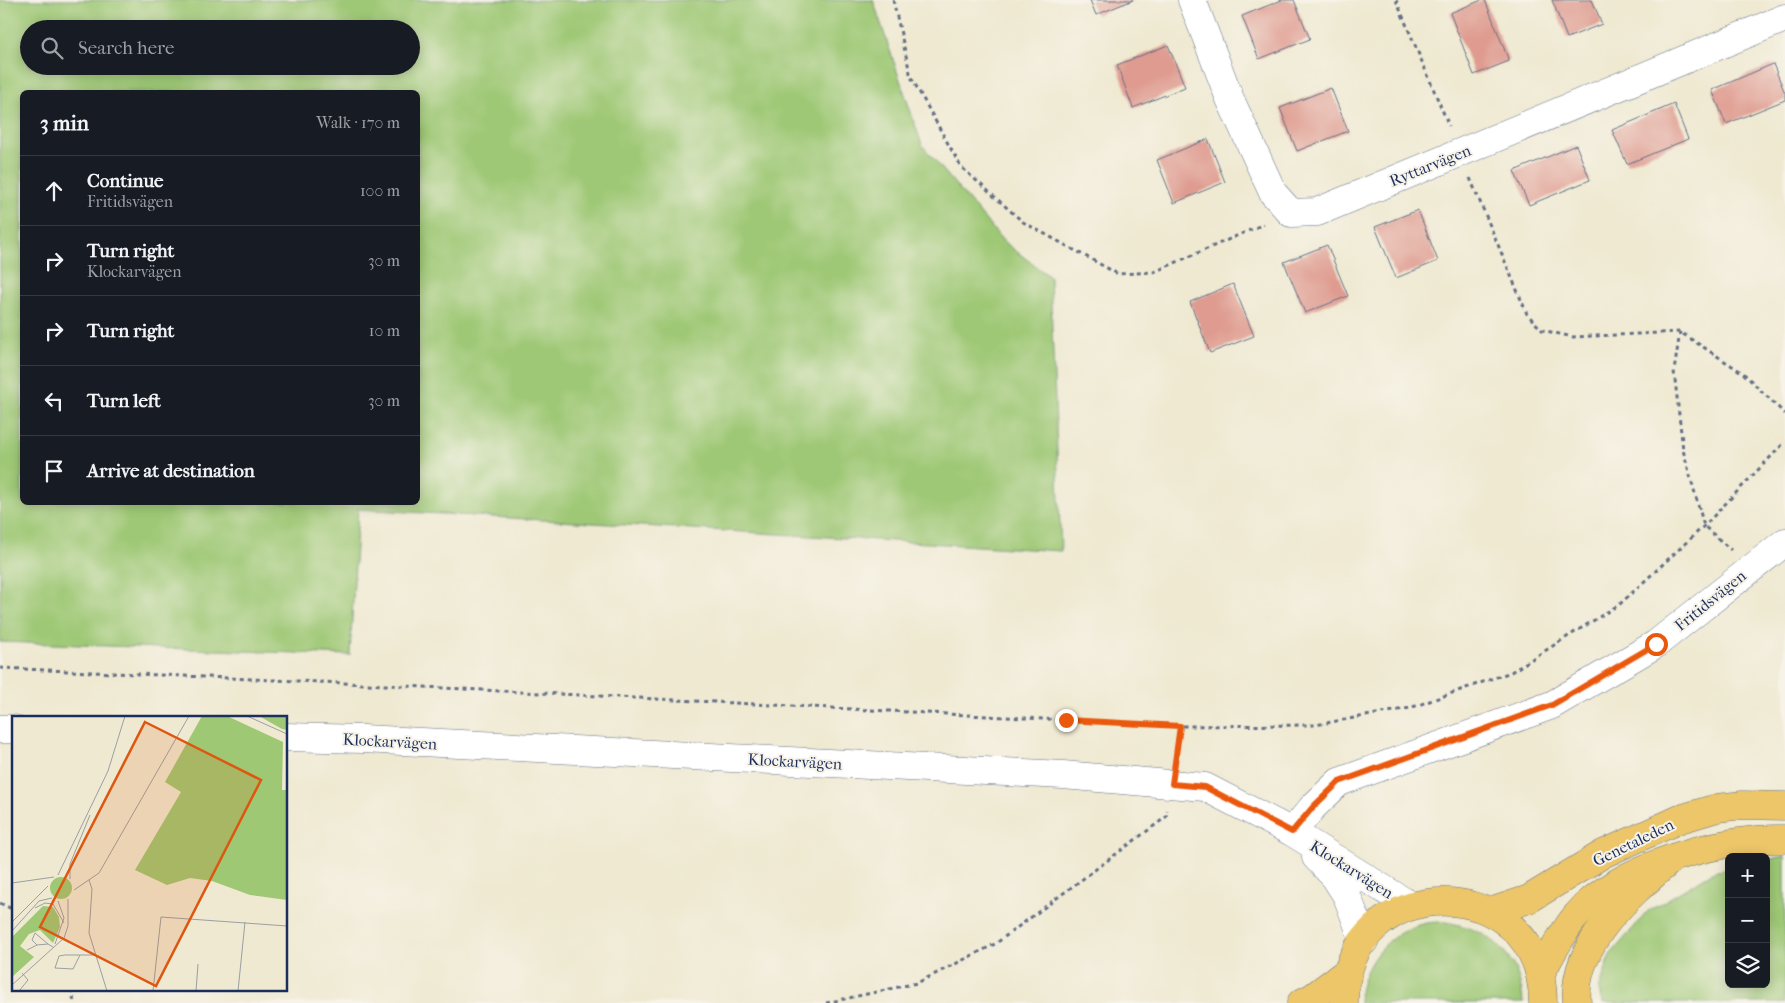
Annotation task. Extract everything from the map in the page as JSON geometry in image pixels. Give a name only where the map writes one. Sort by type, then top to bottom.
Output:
[{"type":"main road","name":"Genetaleden","points":[[1490,912],[1529,899],[1603,854],[1680,819],[1717,808],[1743,805],[1785,806]]},
{"type":"main road","name":"Genetaleden","points":[[1540,975],[1559,940],[1576,916],[1593,899],[1622,880],[1673,858],[1726,844],[1785,839]]},
{"type":"main road","points":[[1577,1003],[1579,975],[1588,952],[1603,926],[1634,892],[1673,858]]},
{"type":"main road","points":[[1344,1003],[1348,971],[1355,955],[1364,940],[1385,920],[1411,906],[1428,902],[1459,902],[1490,912],[1504,921],[1522,939],[1540,975],[1544,1003]]},
{"type":"main road","points":[[1302,1003],[1348,971]]},
{"type":"street","points":[[1192,0],[1230,99],[1272,193],[1291,212]]},
{"type":"street","name":"Ryttarvägen","points":[[1291,212],[1317,212],[1785,18]]},
{"type":"street","name":"Fritidsvägen","points":[[1292,832],[1313,807],[1339,782],[1552,705],[1656,644],[1785,542]]},
{"type":"street","name":"Klockarvägen","points":[[288,737],[364,739],[1063,775],[1205,787],[1292,832],[1411,906]]},
{"type":"street","name":"Klockarvägen","points":[[1292,832],[1335,877],[1347,896],[1364,940]]},
{"type":"path","points":[[893,0],[911,76],[961,167],[1023,222],[1118,274],[1154,272],[1291,212]]},
{"type":"path","points":[[1396,0],[1527,314],[1542,330],[1574,337],[1680,332],[1743,373],[1785,414]]},
{"type":"path","points":[[1680,332],[1674,371],[1683,450],[1704,526],[1751,567]]},
{"type":"path","points":[[0,668],[356,683],[1180,726],[1315,724],[1410,708],[1511,672],[1620,604],[1704,526],[1785,442]]},
{"type":"path","points":[[826,1003],[917,983],[995,944],[1166,817],[1180,726]]},
{"type":"path","points":[[0,903],[12,909]]},
{"type":"path","points":[[72,990],[74,1003]]},
{"type":"green space","points":[[0,0],[873,0],[922,145],[1004,242],[1050,277],[1061,551],[358,509],[350,655],[0,642]]},
{"type":"green space","points":[[1785,856],[1785,1003],[1602,1003],[1599,990],[1610,955],[1648,911],[1717,870],[1725,869],[1725,988],[1770,988],[1770,859]]},
{"type":"green space","points":[[1445,922],[1476,931],[1500,947],[1516,971],[1521,986],[1523,1003],[1359,1003],[1361,989],[1371,963],[1388,942],[1412,927],[1426,923]]},
{"type":"building","points":[[1090,0],[1133,0],[1096,15]]},
{"type":"building","points":[[1282,0],[1294,0],[1310,39],[1259,59],[1242,16]]},
{"type":"building","points":[[1485,0],[1509,61],[1474,75],[1450,13]]},
{"type":"building","points":[[1552,0],[1592,0],[1602,24],[1567,38]]},
{"type":"building","points":[[1168,45],[1185,87],[1133,108],[1117,65]]},
{"type":"building","points":[[1773,64],[1785,93],[1785,100],[1726,124],[1712,90]]},
{"type":"building","points":[[1331,88],[1348,131],[1297,151],[1280,108]]},
{"type":"building","points":[[1674,104],[1688,139],[1627,164],[1612,130]]},
{"type":"building","points":[[1208,139],[1225,182],[1174,203],[1157,160]]},
{"type":"building","points":[[1576,145],[1590,180],[1529,205],[1514,171]]},
{"type":"building","points":[[1418,210],[1438,261],[1396,278],[1375,227]]},
{"type":"building","points":[[1327,245],[1348,296],[1305,313],[1284,262]]},
{"type":"building","points":[[1233,284],[1254,336],[1210,353],[1190,302]]},
{"type":"route","points":[[1066,720],[1180,726],[1172,784],[1205,787],[1292,832],[1313,807],[1339,782],[1552,705],[1656,644]]}]
